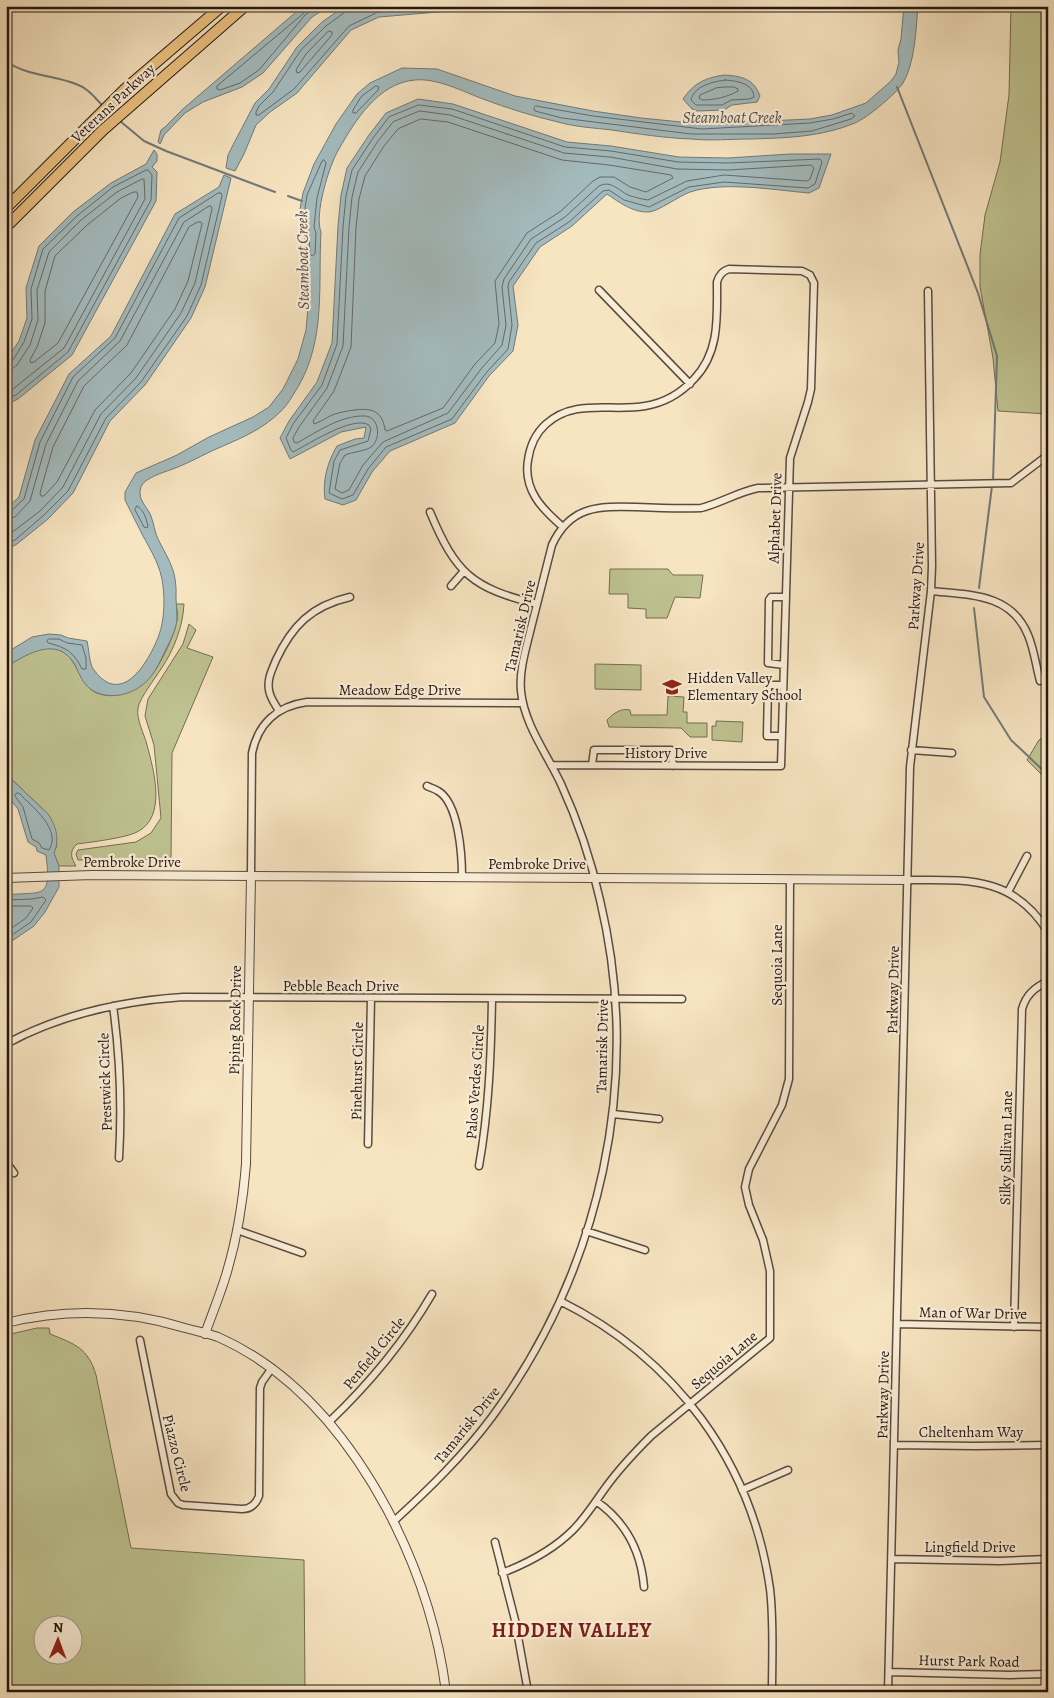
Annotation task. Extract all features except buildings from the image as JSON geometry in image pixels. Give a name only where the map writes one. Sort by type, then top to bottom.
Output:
[{"type":"main road","name":"Veterans Parkway","points":[[6,208],[125,89],[222,6]]},
{"type":"main road","name":"Veterans Parkway","points":[[6,227],[103,130],[245,6]]},
{"type":"street","name":"Alphabet Drive","points":[[690,384],[703,369],[714,342],[717,282],[722,273],[730,269],[812,272],[814,283],[811,389],[792,448],[788,487],[781,766]]},
{"type":"street","points":[[599,290],[690,384],[674,396],[657,403],[634,408],[578,408],[561,413],[544,426],[537,435],[529,453],[527,474],[532,494],[538,504],[563,527],[578,514],[598,508],[701,508],[711,506],[747,490],[758,488],[1011,483],[1048,455]]},
{"type":"street","name":"Parkway Drive","points":[[888,1692],[911,750],[931,591],[932,566],[928,291]]},
{"type":"street","points":[[430,512],[442,542],[464,571],[489,589],[502,595],[537,604]]},
{"type":"street","name":"Tamarisk Drive","points":[[393,1522],[450,1467],[491,1418],[527,1364],[560,1301],[586,1231],[603,1168],[613,1114],[617,1048],[616,1000],[607,932],[594,878],[571,806],[530,724],[523,703],[520,681],[552,545],[563,527]]},
{"type":"street","points":[[451,586],[464,571]]},
{"type":"street","points":[[931,591],[980,596],[996,601],[1009,609],[1020,621],[1028,635],[1040,681]]},
{"type":"street","points":[[279,711],[271,697],[268,682],[270,674],[289,636],[314,611],[326,604],[350,597]]},
{"type":"street","points":[[784,665],[768,663],[769,600],[771,597],[785,597]]},
{"type":"street","points":[[782,736],[767,736],[768,685],[783,685]]},
{"type":"street","name":"Meadow Edge Drive","points":[[279,711],[297,703],[307,702],[523,703]]},
{"type":"street","name":"Piping Rock Drive","points":[[205,1334],[226,1275],[237,1230],[246,1164],[252,753],[254,743],[261,729],[279,711]]},
{"type":"street","points":[[592,765],[594,750],[671,750],[673,766]]},
{"type":"street","points":[[911,750],[952,754]]},
{"type":"street","name":"History Drive","points":[[551,765],[781,766]]},
{"type":"street","points":[[427,786],[439,791],[443,795],[454,817],[460,840],[462,878]]},
{"type":"street","points":[[1008,892],[1027,856]]},
{"type":"street","name":"Pembroke Drive","points":[[6,878],[73,875],[970,881],[1008,892],[1032,910],[1048,932]]},
{"type":"street","name":"Sequoia Lane","points":[[502,1573],[531,1561],[560,1542],[585,1517],[619,1470],[635,1452],[770,1338],[770,1271],[763,1240],[749,1205],[746,1187],[749,1169],[782,1106],[788,1079],[790,879]]},
{"type":"street","name":"Silky Sullivan Lane","points":[[1014,1327],[1022,1009],[1024,1001],[1033,990],[1048,982]]},
{"type":"street","name":"Pebble Beach Drive","points":[[6,1044],[61,1020],[113,1006],[174,998],[682,999]]},
{"type":"street","name":"Pinehurst Circle","points":[[368,1144],[371,998]]},
{"type":"street","name":"Palos Verdes Circle","points":[[479,1166],[491,1069],[492,999]]},
{"type":"street","name":"Prestwick Circle","points":[[113,1006],[121,1092],[119,1158]]},
{"type":"street","points":[[613,1114],[659,1119]]},
{"type":"street","points":[[6,1162],[14,1173]]},
{"type":"street","points":[[237,1230],[302,1253]]},
{"type":"street","points":[[586,1231],[645,1250]]},
{"type":"street","name":"Penfield Circle","points":[[329,1422],[389,1358],[407,1334],[432,1294]]},
{"type":"street","points":[[560,1301],[590,1317],[634,1347],[673,1383],[722,1449],[742,1490],[760,1540],[770,1590],[773,1645],[772,1692]]},
{"type":"street","points":[[6,1323],[48,1314],[99,1312],[146,1317],[215,1336],[272,1368],[303,1394],[329,1422],[364,1471],[393,1522],[413,1565],[424,1595],[440,1656],[446,1692]]},
{"type":"street","name":"Man of War Drive","points":[[897,1324],[1048,1328]]},
{"type":"street","name":"Piazzo Circle","points":[[140,1340],[172,1494],[178,1503],[183,1505],[242,1509],[250,1508],[257,1501],[259,1496],[260,1388],[272,1368]]},
{"type":"street","name":"Cheltenham Way","points":[[894,1445],[1048,1445]]},
{"type":"street","points":[[742,1490],[788,1470]]},
{"type":"street","points":[[596,1501],[612,1513],[630,1536],[640,1559],[644,1587]]},
{"type":"street","points":[[495,1542],[515,1620],[528,1692]]},
{"type":"street","name":"Lingfield Drive","points":[[892,1558],[1000,1561],[1048,1559]]},
{"type":"street","name":"Hurst Park Road","points":[[889,1672],[1048,1674]]},
{"type":"green space","points":[[1011,6],[1048,6],[1048,414],[998,411],[993,358],[980,287],[980,255],[985,215],[1000,162],[1009,95]]},
{"type":"green space","points":[[610,569],[668,569],[673,575],[703,575],[700,598],[675,597],[667,618],[646,618],[646,609],[628,608],[628,594],[609,594]]},
{"type":"green space","points":[[176,604],[184,604],[177,638],[166,662],[144,694],[138,708],[139,722],[147,745],[155,780],[155,805],[152,816],[146,825],[132,834],[108,840],[77,844],[73,849],[72,855],[76,866],[59,866],[53,853],[57,846],[48,814],[6,774],[6,667],[23,656],[36,651],[49,648],[56,649],[68,656],[83,680],[93,691],[109,696],[126,693],[142,684],[154,672],[161,661],[176,626]]},
{"type":"green space","points":[[189,624],[196,630],[187,648],[213,657],[172,753],[171,859],[78,860],[76,854],[78,850],[136,842],[151,833],[161,818],[154,745],[145,716],[148,699],[183,644]]},
{"type":"green space","points":[[595,664],[641,665],[641,690],[595,689]]},
{"type":"green space","points":[[668,696],[684,697],[683,712],[687,712],[687,723],[707,723],[707,737],[690,737],[681,728],[609,727],[607,720],[621,710],[630,710],[631,715],[667,715]]},
{"type":"green space","points":[[716,721],[743,722],[742,742],[712,740],[712,726],[716,726]]},
{"type":"green space","points":[[1048,735],[1048,781],[1027,760],[1039,740]]},
{"type":"green space","points":[[37,1328],[49,1328],[50,1334],[73,1344],[85,1353],[93,1366],[131,1548],[304,1560],[305,1692],[6,1692],[6,1335]]},
{"type":"water","points":[[303,6],[329,6],[312,17],[263,73],[242,87],[203,102],[185,113],[164,135],[160,144],[158,142],[161,130],[183,109]]},
{"type":"water","points":[[345,6],[509,6],[379,17],[351,30],[297,93],[270,112],[256,125],[235,171],[226,168],[228,155],[255,103],[269,89],[297,47],[322,22]]},
{"type":"water","points":[[904,6],[918,6],[912,56],[903,83],[874,111],[855,123],[816,134],[777,138],[706,140],[661,137],[578,126],[529,114],[449,86],[423,80],[402,83],[390,88],[379,96],[360,116],[345,138],[335,156],[327,178],[319,214],[321,232],[320,292],[317,331],[307,369],[298,387],[288,403],[274,418],[246,436],[184,465],[154,476],[145,481],[141,487],[141,499],[151,516],[158,538],[172,568],[176,589],[176,625],[153,674],[135,690],[113,696],[92,690],[86,685],[71,659],[56,649],[38,651],[6,667],[6,653],[32,637],[49,634],[87,641],[92,667],[103,680],[114,684],[123,683],[131,678],[145,662],[161,630],[164,611],[163,586],[158,565],[125,500],[125,492],[136,473],[253,417],[269,407],[283,389],[298,359],[306,330],[308,283],[303,216],[300,209],[303,193],[314,164],[336,124],[357,94],[370,83],[402,68],[437,69],[515,96],[641,118],[702,124],[810,119],[832,115],[866,103],[891,81],[896,74],[899,62],[898,50]]},
{"type":"water","points":[[724,75],[736,76],[751,82],[760,96],[757,102],[732,105],[724,110],[697,111],[692,109],[683,99],[700,82]]},
{"type":"water","points":[[418,99],[453,104],[567,142],[611,146],[679,157],[728,158],[790,154],[831,154],[819,188],[809,193],[749,187],[718,187],[690,192],[649,212],[632,209],[607,194],[572,226],[540,247],[513,286],[518,325],[513,351],[489,376],[455,423],[390,451],[372,472],[356,500],[343,505],[325,499],[324,485],[328,465],[337,446],[355,439],[364,438],[366,427],[341,432],[290,459],[280,438],[289,421],[317,382],[332,343],[338,226],[341,195],[347,168],[386,113]]},
{"type":"water","points":[[154,150],[157,154],[157,161],[152,167],[157,172],[156,201],[72,355],[18,399],[6,405],[6,360],[19,341],[27,318],[26,288],[39,246],[73,212],[111,183],[146,164]]},
{"type":"water","points":[[224,175],[231,178],[205,287],[191,318],[145,385],[110,421],[73,493],[48,519],[17,544],[6,550],[6,509],[19,497],[35,440],[69,374],[111,336],[175,214],[219,187]]},
{"type":"water","points":[[6,774],[48,814],[53,823],[57,838],[54,853],[59,866],[59,887],[45,912],[34,926],[6,945],[6,895],[42,891],[47,880],[47,870],[46,855],[37,851],[36,847],[28,842],[18,809],[6,794]]},
{"type":"waterway","points":[[6,61],[22,70],[80,86],[103,106]]},
{"type":"waterway","points":[[897,87],[978,293],[997,356],[993,481]]},
{"type":"waterway","points":[[120,121],[144,141],[275,192]]},
{"type":"waterway","points":[[288,196],[302,201]]},
{"type":"waterway","points":[[979,588],[992,486]]},
{"type":"waterway","points":[[974,608],[984,697],[1011,740],[1048,775]]},
{"type":"place","name":"Hidden Valley Elementary School","points":[[672,687]]},
{"type":"district","name":"HIDDEN VALLEY","points":[[572,1630]]},
{"type":"water label","name":"Steamboat Creek","points":[[732,117]]},
{"type":"water label","name":"Steamboat Creek","points":[[302,260]]}]
